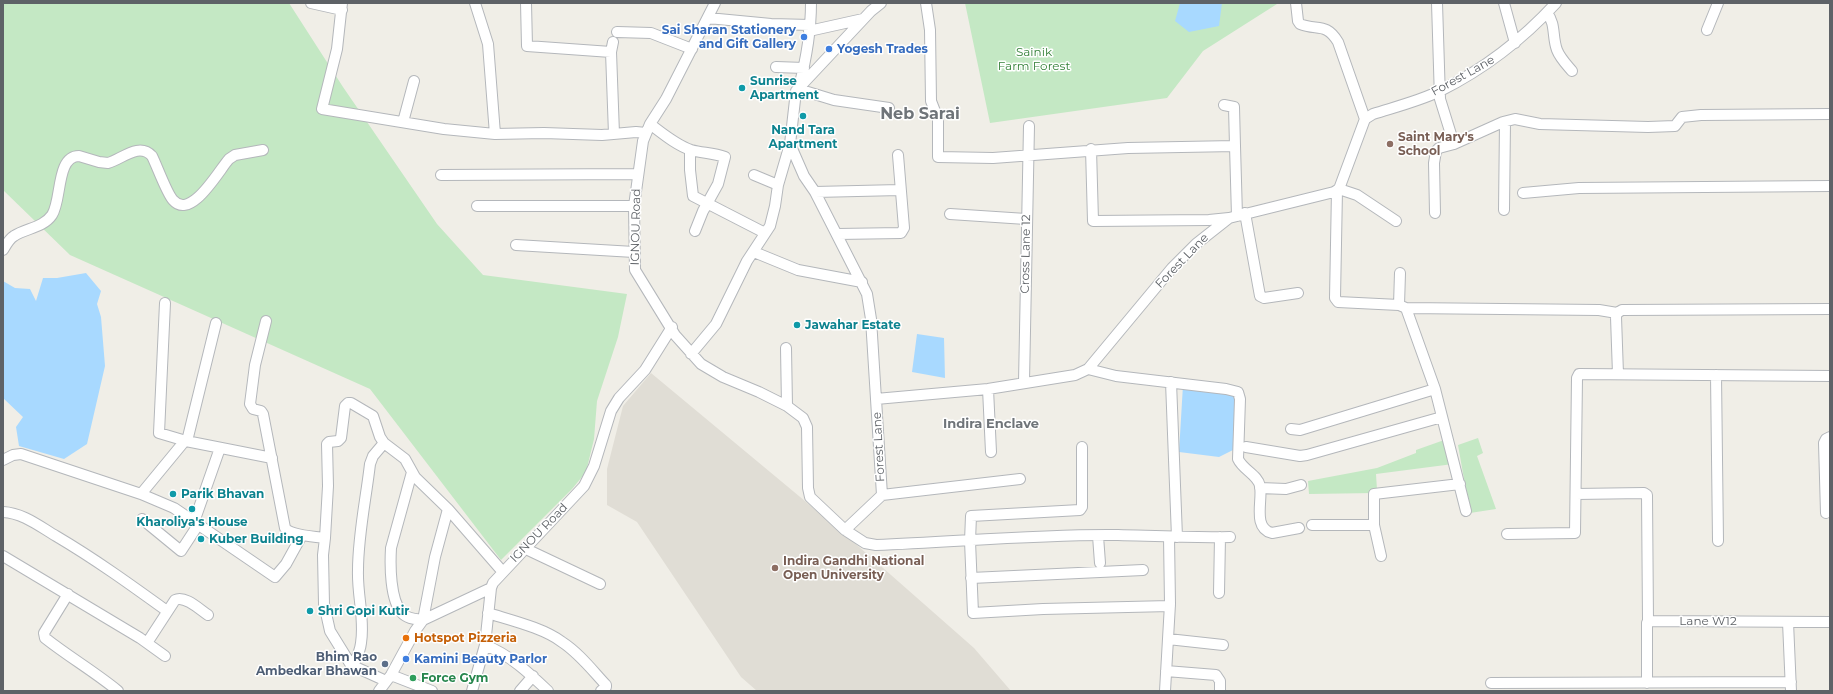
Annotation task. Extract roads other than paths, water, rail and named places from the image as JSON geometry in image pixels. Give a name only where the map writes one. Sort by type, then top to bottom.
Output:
[{"type":"street","points":[[312,3],[342,6],[337,49],[322,109],[444,129],[495,134],[614,134],[648,129],[690,150],[712,153],[725,157],[718,184],[707,203],[695,232]]},
{"type":"street","points":[[475,3],[488,44],[495,134]]},
{"type":"street","points":[[526,3],[527,46],[612,47],[614,134]]},
{"type":"street","name":"IGNOU Road","points":[[491,588],[502,571],[526,549],[584,486],[594,466],[611,411],[618,398],[646,370],[672,327],[635,270],[634,206],[638,174],[648,129],[666,99],[715,3]]},
{"type":"street","points":[[691,354],[716,324],[773,216],[778,185],[790,144],[795,95],[804,68],[811,3]]},
{"type":"street","points":[[798,89],[881,3]]},
{"type":"street","points":[[926,3],[930,30],[932,101],[938,119],[937,156],[993,158],[1091,149],[1235,146]]},
{"type":"street","points":[[1296,3],[1298,21],[1300,24],[1326,29],[1332,33],[1338,42],[1365,119],[1338,189],[1334,296],[1338,302],[1403,306],[1599,310],[1617,313],[1622,310],[1830,309]]},
{"type":"street","points":[[1436,3],[1439,91],[1444,117],[1454,144]]},
{"type":"street","points":[[1504,3],[1515,43]]},
{"type":"street","name":"Forest Lane","points":[[1365,119],[1373,114],[1439,91],[1488,63],[1515,43],[1556,3]]},
{"type":"street","points":[[1707,30],[1718,3]]},
{"type":"street","points":[[1547,13],[1553,21],[1555,42],[1559,54],[1572,71]]},
{"type":"street","points":[[708,18],[809,28],[863,20]]},
{"type":"street","points":[[617,32],[651,33],[692,49]]},
{"type":"street","points":[[776,67],[804,68]]},
{"type":"street","points":[[403,122],[414,81]]},
{"type":"street","points":[[798,89],[834,100],[889,108]]},
{"type":"street","points":[[1224,105],[1234,108],[1237,216],[1260,296],[1264,298],[1298,293]]},
{"type":"street","points":[[1435,213],[1435,153],[1440,148],[1454,144],[1505,122],[1518,119],[1540,124],[1648,127],[1674,126],[1682,117],[1701,115],[1830,114]]},
{"type":"street","points":[[1504,210],[1505,122]]},
{"type":"street","name":"Cross Lane 12","points":[[1024,382],[1029,126]]},
{"type":"street","points":[[790,144],[804,176],[816,192],[838,234],[862,282],[870,303],[876,399]]},
{"type":"street","points":[[1091,149],[1093,222],[1209,220],[1237,216]]},
{"type":"street","points":[[3,250],[14,236],[43,223],[52,215],[59,194],[62,170],[67,161],[72,157],[79,156],[108,163],[137,150],[146,150],[152,156],[173,200],[179,204],[185,205],[198,199],[229,159],[235,155],[263,150]]},
{"type":"street","points":[[690,150],[690,170],[693,196],[765,233]]},
{"type":"street","points":[[838,234],[900,233],[903,231],[904,224],[898,155]]},
{"type":"street","points":[[441,175],[638,174]]},
{"type":"street","points":[[754,175],[778,185]]},
{"type":"street","points":[[1523,193],[1579,188],[1830,186]]},
{"type":"street","points":[[1338,189],[1357,195],[1396,221]]},
{"type":"street","name":"Forest Lane","points":[[882,495],[876,399],[988,389],[1024,382],[1076,375],[1088,369],[1172,268],[1196,244],[1237,216],[1338,189]]},
{"type":"street","points":[[816,192],[900,190]]},
{"type":"street","points":[[477,206],[634,206]]},
{"type":"street","points":[[950,214],[1026,219]]},
{"type":"street","points":[[516,245],[634,252]]},
{"type":"street","points":[[754,252],[798,270],[862,282]]},
{"type":"street","points":[[1400,272],[1403,306],[1435,389],[1466,511]]},
{"type":"street","points":[[165,303],[159,431],[162,435],[186,441],[272,458]]},
{"type":"street","points":[[1617,313],[1618,374]]},
{"type":"street","points":[[266,321],[255,365],[250,404],[253,409],[261,411],[263,414],[285,529],[302,535],[324,538]]},
{"type":"street","points":[[141,494],[186,441],[216,323]]},
{"type":"street","points":[[672,327],[675,335],[701,364],[717,374],[787,406],[803,418],[806,424],[808,488],[810,497],[845,530],[865,543],[876,545],[970,541],[997,538],[1098,536],[1225,537],[1219,593]]},
{"type":"street","points":[[786,348],[787,406]]},
{"type":"street","points":[[1088,369],[1111,375],[1226,389],[1238,392],[1240,399],[1238,459],[1257,480],[1260,488],[1260,519],[1268,532],[1299,528]]},
{"type":"street","points":[[1507,534],[1574,534],[1576,494],[1577,377],[1582,374],[1830,376]]},
{"type":"street","points":[[1716,375],[1718,542]]},
{"type":"street","points":[[1165,691],[1173,537],[1171,382]]},
{"type":"street","points":[[988,389],[991,452]]},
{"type":"street","points":[[1291,429],[1300,430],[1435,389]]},
{"type":"street","points":[[432,691],[353,666],[337,644],[327,622],[324,604],[323,556],[328,486],[327,444],[329,442],[338,441],[340,438],[346,404],[351,403],[373,416],[380,437],[384,443],[405,459],[418,480],[448,509],[502,571]]},
{"type":"street","points":[[1246,447],[1300,456],[1307,455],[1442,416]]},
{"type":"street","points":[[1826,513],[1824,443],[1826,439],[1830,437]]},
{"type":"street","points":[[353,666],[359,652],[362,634],[358,569],[370,464],[372,456],[384,443]]},
{"type":"street","points":[[1082,447],[1082,509],[971,516],[970,541],[973,613],[1043,609],[1170,606]]},
{"type":"street","points":[[142,519],[181,551],[196,524],[220,448]]},
{"type":"street","points":[[3,460],[13,455],[21,454],[141,494],[174,508],[276,577],[302,535]]},
{"type":"street","points":[[412,472],[391,548],[392,577],[395,596],[402,612],[410,618],[423,620],[491,588]]},
{"type":"street","points":[[845,530],[882,495],[1020,480]]},
{"type":"street","points":[[1381,556],[1374,525],[1373,497],[1376,493],[1460,484]]},
{"type":"street","points":[[1260,488],[1286,489],[1301,485]]},
{"type":"street","points":[[1576,494],[1644,493],[1647,495],[1647,683]]},
{"type":"street","points":[[379,691],[423,620],[435,557],[448,509]]},
{"type":"street","points":[[3,512],[17,514],[87,554],[167,611]]},
{"type":"street","points":[[1312,525],[1374,525]]},
{"type":"street","points":[[1098,536],[1100,563]]},
{"type":"street","points":[[526,549],[600,584]]},
{"type":"street","points":[[3,556],[68,594],[147,643],[165,656]]},
{"type":"street","points":[[972,578],[1142,570]]},
{"type":"street","points":[[472,691],[485,645],[491,588]]},
{"type":"street","points":[[68,594],[44,633],[46,638],[73,660],[101,677],[118,691]]},
{"type":"street","points":[[147,643],[175,600],[181,598],[208,615]]},
{"type":"street","points":[[488,613],[516,622],[562,641],[585,662],[606,685],[606,687],[601,691]]},
{"type":"street","name":"Lane W12","points":[[1648,621],[1830,622]]},
{"type":"street","points":[[1491,683],[1647,683],[1685,687],[1791,687],[1788,622]]},
{"type":"street","points":[[1168,639],[1224,645]]},
{"type":"street","points":[[485,645],[506,656],[533,676],[548,691]]},
{"type":"street","points":[[1166,671],[1216,675],[1220,681],[1220,691]]},
{"type":"street","points":[[520,691],[533,676]]},
{"type":"water","points":[[1180,3],[1222,3],[1219,26],[1189,32],[1175,21]]},
{"type":"water","points":[[86,273],[101,291],[97,304],[101,317],[105,366],[87,444],[64,459],[19,446],[16,427],[23,417],[3,398],[3,281],[15,288],[30,289],[36,301],[43,278],[57,278]]},
{"type":"water","points":[[917,334],[944,338],[945,378],[912,372]]},
{"type":"water","points":[[1183,385],[1240,391],[1239,447],[1219,457],[1179,452]]},
{"type":"place","name":"Sai Sharan Stationery and Gift Gallery","points":[[804,37]]},
{"type":"place","name":"Yogesh Trades","points":[[829,49]]},
{"type":"place","name":"Sunrise Apartment","points":[[742,88]]},
{"type":"place","name":"Nand Tara Apartment","points":[[803,116]]},
{"type":"place","name":"Saint Mary's School","points":[[1390,144]]},
{"type":"place","name":"Jawahar Estate","points":[[797,325]]},
{"type":"place","name":"Parik Bhavan","points":[[173,494]]},
{"type":"place","name":"Kharoliya's House","points":[[192,509]]},
{"type":"place","name":"Kuber Building","points":[[201,539]]},
{"type":"place","name":"Indira Gandhi National Open University","points":[[775,568]]},
{"type":"place","name":"Shri Gopi Kutir","points":[[310,611]]},
{"type":"place","name":"Hotspot Pizzeria","points":[[406,638]]},
{"type":"place","name":"Kamini Beauty Parlor","points":[[406,659]]},
{"type":"place","name":"Bhim Rao Ambedkar Bhawan","points":[[385,664]]},
{"type":"place","name":"Force Gym","points":[[413,678]]},
{"type":"district","name":"Neb Sarai","points":[[920,114]]},
{"type":"district","name":"Indira Enclave","points":[[991,424]]},
{"type":"park label","name":"Sainik Farm Forest","points":[[1034,59]]}]
